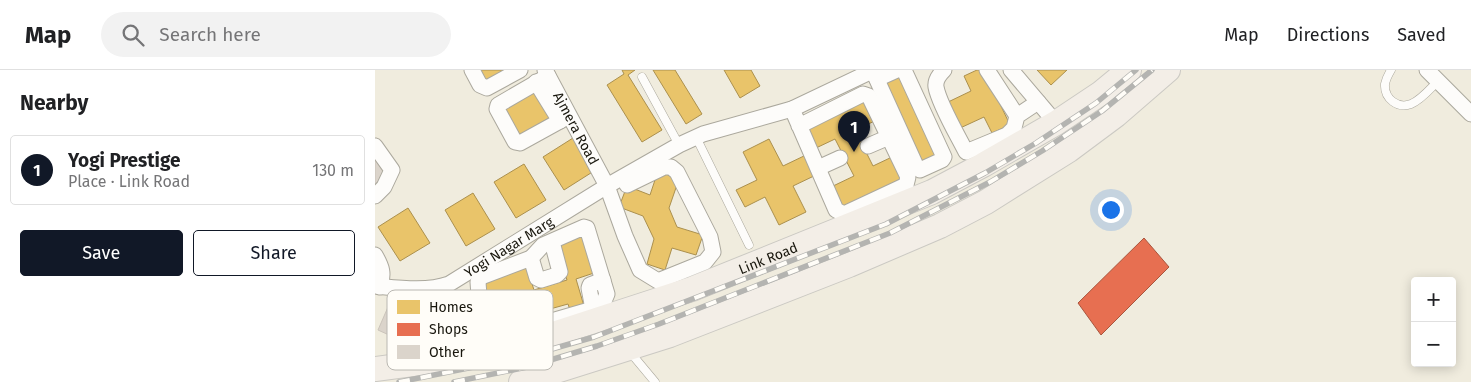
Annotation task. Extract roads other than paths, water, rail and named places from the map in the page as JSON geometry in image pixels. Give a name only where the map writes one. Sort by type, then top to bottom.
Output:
[{"type":"main road","name":"Link Road","points":[[553,331],[709,271],[932,192],[971,161],[1056,123],[1101,93],[1129,70]]},
{"type":"main road","points":[[521,382],[670,335],[915,238],[940,226],[986,202],[1069,150],[1116,115],[1168,70]]},
{"type":"street","points":[[471,70],[480,85],[487,88],[519,70]]},
{"type":"street","points":[[609,190],[679,145],[696,137],[791,109],[865,75],[897,70]]},
{"type":"street","points":[[865,75],[917,168],[920,170],[942,160],[944,157],[903,70]]},
{"type":"street","points":[[944,70],[935,86],[971,161],[1007,135],[1014,128],[1017,116],[1038,102]]},
{"type":"street","points":[[987,70],[1017,116]]},
{"type":"street","points":[[1011,70],[1056,123]]},
{"type":"street","points":[[1427,70],[1471,114]]},
{"type":"street","points":[[857,97],[865,75]]},
{"type":"street","points":[[543,76],[498,105],[497,109],[515,142],[520,143],[565,118]]},
{"type":"street","name":"Ajmera Road","points":[[543,76],[565,118],[609,190],[641,270],[661,289]]},
{"type":"street","points":[[791,109],[836,210],[843,214],[906,185],[908,177],[869,96],[863,94],[799,126]]},
{"type":"street","points":[[867,146],[889,137]]},
{"type":"street","points":[[375,146],[392,170],[384,187],[375,196]]},
{"type":"street","points":[[818,168],[840,158]]},
{"type":"street","points":[[609,190],[664,167],[671,167],[677,172],[710,237],[713,252],[709,271]]},
{"type":"street","name":"Yogi Nagar Marg","points":[[377,287],[440,287],[449,284],[609,190]]},
{"type":"street","points":[[479,290],[478,282],[481,277],[531,258],[547,243],[584,227],[587,228],[607,294],[604,301],[593,309],[553,321]]},
{"type":"street","points":[[531,258],[537,278],[541,280],[557,275],[560,272],[547,243],[538,230]]},
{"type":"street","points":[[375,255],[383,269],[383,278],[377,287]]},
{"type":"lane","points":[[1391,70],[1385,86],[1387,94],[1397,104],[1405,106],[1413,103],[1438,81]]},
{"type":"lane","points":[[642,78],[679,145]]},
{"type":"lane","points":[[696,137],[749,244]]},
{"type":"lane","points":[[627,348],[655,382]]},
{"type":"railway","points":[[553,349],[594,337],[886,224],[985,173],[1036,143],[1096,103],[1136,70]]},
{"type":"railway","points":[[553,359],[659,324],[890,233],[990,182],[1042,151],[1102,111],[1152,70]]},
{"type":"railway","points":[[399,382],[459,370]]},
{"type":"railway","points":[[454,382],[512,370]]},
{"type":"place","name":"Yogi Prestige","points":[[854,152]]}]
